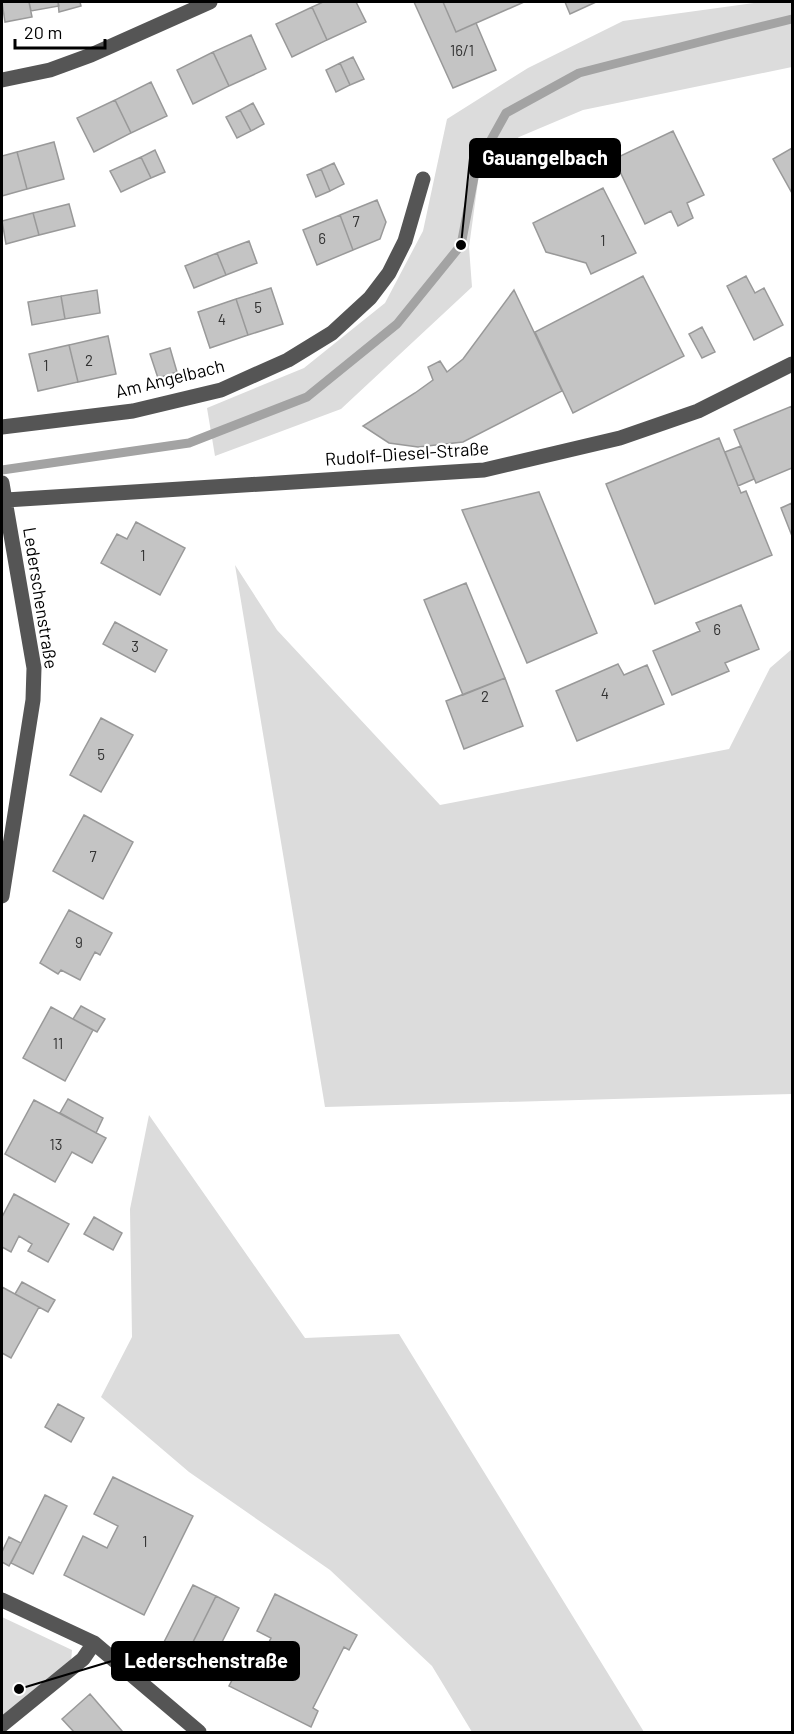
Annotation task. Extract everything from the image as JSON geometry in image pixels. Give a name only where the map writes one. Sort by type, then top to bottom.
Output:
[{"type":"street","points":[[2,80],[50,70],[91,55],[210,2]]},
{"type":"street","name":"Am Angelbach","points":[[2,427],[144,408],[221,390],[288,360],[332,333],[370,298],[389,273],[405,241],[423,178]]},
{"type":"street","name":"Rudolf-Diesel-Straße","points":[[3,489],[484,470],[620,438],[698,411],[792,364]]},
{"type":"street","name":"Lederschenstraße","points":[[2,896],[33,700],[34,668],[3,489]]},
{"type":"street","points":[[2,1600],[94,1643],[199,1732]]},
{"type":"street","points":[[2,1725],[83,1659],[94,1643]]},
{"type":"shaded area","points":[[761,2],[792,2],[792,67],[583,110],[519,137],[480,167],[469,247],[472,287],[341,409],[215,456],[207,408],[304,368],[385,303],[423,231],[447,119],[528,68],[623,21]]},
{"type":"shaded area","points":[[235,565],[277,630],[440,805],[729,749],[770,668],[792,649],[792,1094],[325,1107]]},
{"type":"shaded area","points":[[149,1115],[305,1338],[399,1334],[644,1732],[472,1732],[432,1666],[330,1570],[189,1472],[101,1397],[132,1337],[130,1209]]},
{"type":"shaded area","points":[[2,1617],[72,1650],[71,1662],[2,1717]]},
{"type":"building","points":[[2,2],[29,2],[32,17],[5,22]]},
{"type":"building","points":[[29,2],[58,2],[59,6],[31,11]]},
{"type":"building","points":[[58,2],[80,2],[81,6],[59,12]]},
{"type":"building","points":[[323,2],[356,2],[366,22],[327,40],[312,7]]},
{"type":"building","points":[[414,2],[443,2],[456,32],[476,23],[496,70],[453,88]]},
{"type":"building","points":[[443,2],[524,2],[456,32]]},
{"type":"building","points":[[565,2],[596,2],[570,14]]},
{"type":"building","points":[[312,7],[327,40],[292,57],[276,24]]},
{"type":"building","points":[[251,35],[266,69],[229,86],[213,52]]},
{"type":"building","points":[[213,52],[229,86],[193,104],[177,70]]},
{"type":"building","points":[[353,57],[364,79],[350,85],[340,63]]},
{"type":"building","points":[[340,63],[350,85],[336,92],[326,70]]},
{"type":"building","points":[[151,82],[167,116],[131,133],[115,100]]},
{"type":"building","points":[[115,100],[131,133],[94,152],[77,118]]},
{"type":"building","points":[[253,103],[264,124],[251,131],[240,110]]},
{"type":"building","points":[[240,110],[251,131],[237,138],[226,117]]},
{"type":"building","points":[[673,131],[704,195],[687,203],[693,218],[678,226],[671,211],[645,224],[614,159]]},
{"type":"building","points":[[54,142],[64,179],[27,189],[17,152]]},
{"type":"building","points":[[792,148],[792,193],[773,159]]},
{"type":"building","points":[[155,150],[165,172],[151,178],[141,157]]},
{"type":"building","points":[[17,152],[27,189],[2,196],[2,156]]},
{"type":"building","points":[[141,157],[151,178],[121,192],[110,171]]},
{"type":"building","points":[[334,163],[344,184],[330,191],[321,169]]},
{"type":"building","points":[[321,169],[330,191],[316,197],[307,175]]},
{"type":"building","points":[[603,188],[636,253],[591,274],[586,263],[546,252],[533,223]]},
{"type":"building","points":[[377,200],[386,222],[380,239],[353,250],[340,215]]},
{"type":"building","points":[[69,204],[75,226],[39,235],[33,213]]},
{"type":"building","points":[[33,213],[39,235],[6,244],[2,221]]},
{"type":"building","points":[[340,215],[353,250],[317,265],[303,230]]},
{"type":"building","points":[[249,241],[257,263],[226,275],[217,253]]},
{"type":"building","points":[[217,253],[226,275],[194,288],[185,266]]},
{"type":"building","points":[[643,276],[684,356],[573,413],[535,332]]},
{"type":"building","points":[[746,276],[755,293],[764,288],[783,325],[754,340],[727,286]]},
{"type":"building","points":[[271,288],[283,324],[248,335],[236,299]]},
{"type":"building","points":[[97,290],[100,313],[65,319],[61,296]]},
{"type":"building","points":[[514,290],[562,391],[463,442],[418,447],[389,443],[363,426],[433,380],[428,367],[440,361],[447,372],[463,359]]},
{"type":"building","points":[[61,296],[65,319],[32,325],[28,302]]},
{"type":"building","points":[[236,299],[248,335],[210,348],[198,312]]},
{"type":"building","points":[[702,327],[715,352],[702,358],[689,334]]},
{"type":"building","points":[[108,336],[116,374],[78,382],[69,345]]},
{"type":"building","points":[[69,345],[78,382],[38,391],[29,354]]},
{"type":"building","points":[[170,348],[177,372],[158,378],[150,354]]},
{"type":"building","points":[[792,406],[792,468],[756,483],[734,430]]},
{"type":"building","points":[[719,438],[741,493],[746,491],[772,555],[655,604],[606,484]]},
{"type":"building","points":[[741,446],[754,479],[738,486],[725,452]]},
{"type":"building","points":[[539,492],[597,633],[527,663],[462,510]]},
{"type":"building","points":[[792,503],[792,536],[781,508]]},
{"type":"building","points":[[136,522],[185,548],[160,595],[101,563],[117,534],[127,539]]},
{"type":"building","points":[[466,583],[505,678],[463,695],[424,600]]},
{"type":"building","points":[[741,605],[759,649],[725,663],[729,671],[672,695],[653,651],[700,631],[696,623]]},
{"type":"building","points":[[115,622],[167,650],[155,672],[103,644]]},
{"type":"building","points":[[618,664],[624,675],[647,665],[664,704],[577,741],[556,691]]},
{"type":"building","points":[[505,678],[523,726],[464,749],[446,701]]},
{"type":"building","points":[[101,718],[133,735],[101,792],[70,775]]},
{"type":"building","points":[[84,815],[133,842],[103,899],[53,871]]},
{"type":"building","points":[[69,910],[112,933],[100,955],[95,952],[80,980],[61,970],[58,974],[40,963]]},
{"type":"building","points":[[81,1006],[105,1019],[97,1032],[73,1019]]},
{"type":"building","points":[[51,1007],[93,1030],[65,1081],[23,1058]]},
{"type":"building","points":[[68,1099],[103,1118],[96,1133],[60,1113]]},
{"type":"building","points":[[34,1100],[106,1138],[92,1163],[72,1152],[55,1182],[5,1154]]},
{"type":"building","points":[[14,1194],[69,1224],[48,1262],[28,1251],[32,1244],[19,1236],[11,1252],[2,1247],[2,1217]]},
{"type":"building","points":[[94,1217],[122,1233],[113,1250],[84,1234]]},
{"type":"building","points":[[22,1282],[55,1300],[48,1312],[15,1294]]},
{"type":"building","points":[[2,1287],[39,1307],[11,1358],[2,1353]]},
{"type":"building","points":[[58,1404],[84,1418],[71,1442],[45,1427]]},
{"type":"building","points":[[113,1477],[193,1516],[144,1615],[64,1575],[83,1536],[107,1548],[118,1526],[94,1514]]},
{"type":"building","points":[[45,1495],[67,1506],[33,1574],[11,1563]]},
{"type":"building","points":[[9,1537],[21,1543],[9,1566],[2,1562],[2,1552]]},
{"type":"building","points":[[193,1585],[216,1596],[182,1664],[159,1652]]},
{"type":"building","points":[[275,1594],[357,1635],[349,1650],[344,1647],[313,1708],[318,1711],[311,1727],[229,1686],[248,1649],[262,1656],[271,1638],[257,1631]]},
{"type":"building","points":[[216,1596],[239,1608],[205,1676],[182,1664]]},
{"type":"building","points":[[90,1694],[121,1732],[74,1732],[62,1719]]},
{"type":"waterway","points":[[2,470],[189,443],[307,397],[397,324],[461,245],[476,167],[506,113],[579,73],[792,19]]},
{"type":"place","name":"Gauangelbach","points":[[461,245]]},
{"type":"place","name":"Lederschenstraße","points":[[19,1689]]}]
